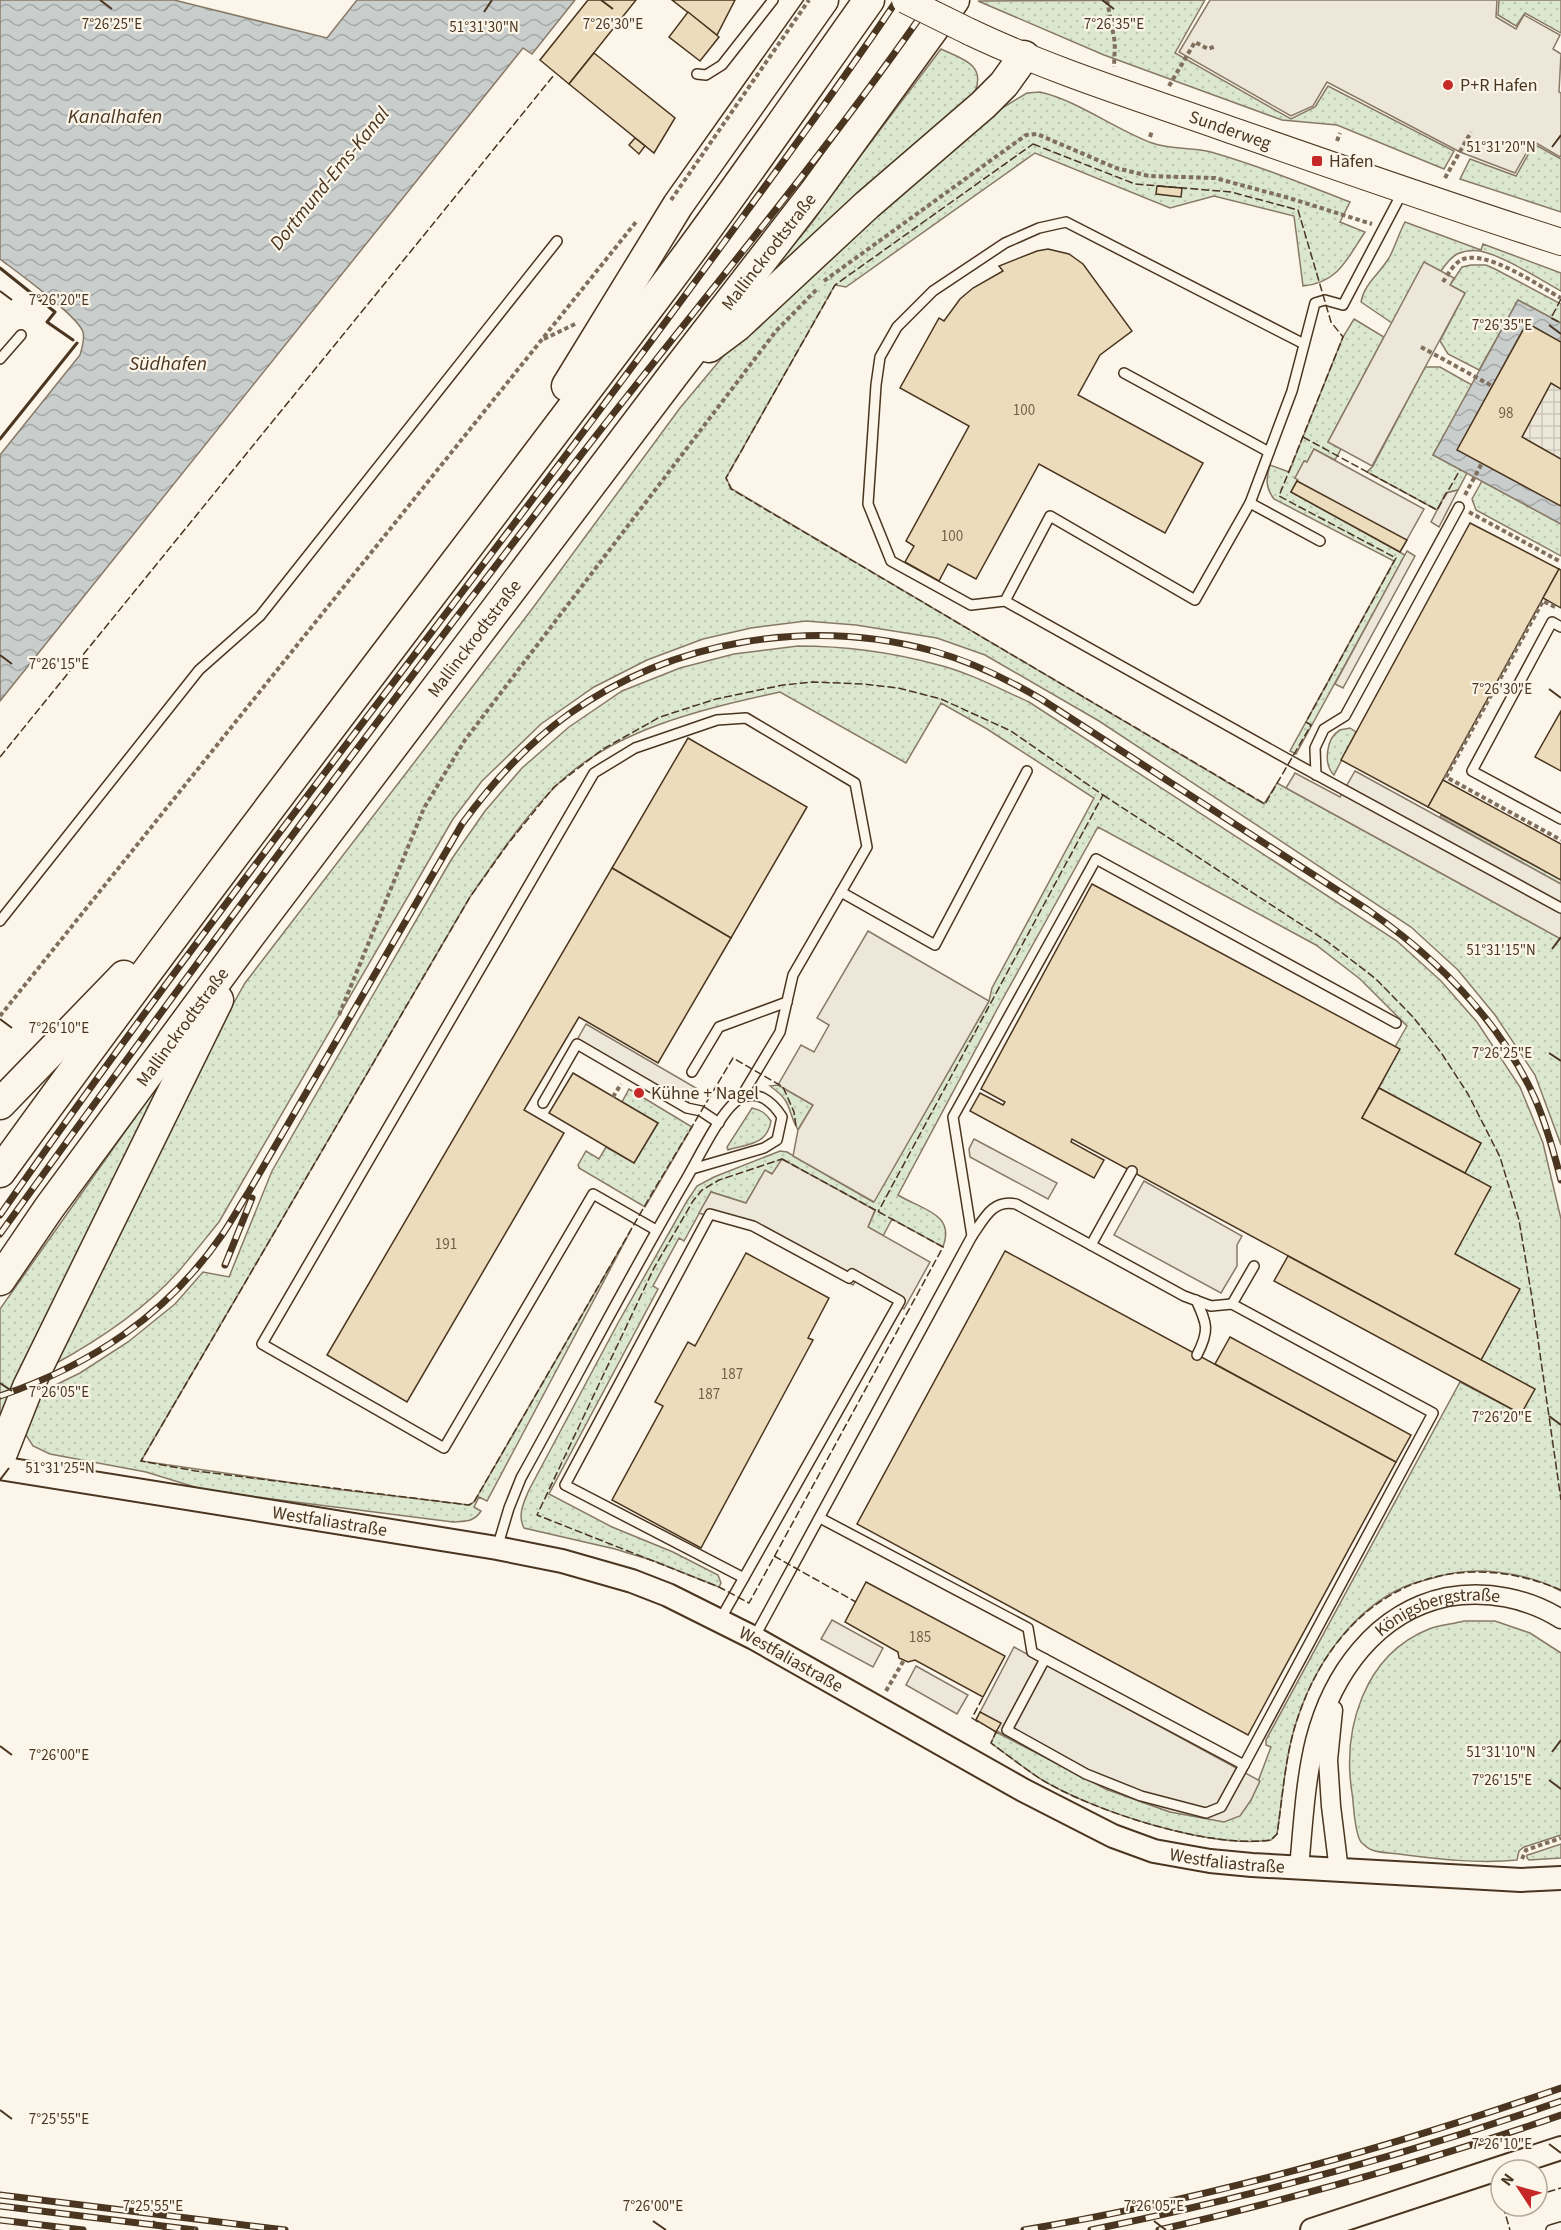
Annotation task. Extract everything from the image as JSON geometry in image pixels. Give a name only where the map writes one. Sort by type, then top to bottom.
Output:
[{"type":"highway","points":[[503,498],[674,203],[823,0]]},
{"type":"highway","points":[[0,1172],[204,896],[663,289],[869,0]]},
{"type":"highway","name":"Mallinckrodtstraße","points":[[0,1280],[69,1180],[250,935],[674,374],[814,193],[954,0]]},
{"type":"highway","points":[[674,374],[737,326],[867,205],[983,105],[1004,84],[1024,56]]},
{"type":"highway","points":[[0,1104],[204,896]]},
{"type":"highway","points":[[0,1458],[28,1387],[152,1139],[250,935]]},
{"type":"main road","name":"Sunderweg","points":[[905,0],[1024,56],[1108,88],[1561,242]]},
{"type":"street","name":"Westfaliastraße","points":[[0,1468],[497,1548],[562,1561],[632,1581],[720,1620],[754,1638],[1023,1790],[1113,1836],[1154,1851],[1210,1861],[1340,1871],[1521,1880],[1561,1878]]},
{"type":"street","name":"Königsbergstraße","points":[[1299,1868],[1315,1742],[1324,1713],[1351,1660],[1373,1634],[1421,1604],[1475,1594],[1510,1598],[1545,1610],[1561,1619]]},
{"type":"street","name":"Königsbergstraße","points":[[1337,1684],[1328,1760],[1331,1806],[1340,1871]]},
{"type":"street","points":[[1312,2230],[1561,2148]]},
{"type":"lane","points":[[697,74],[706,75],[722,65],[773,0]]},
{"type":"lane","points":[[1005,601],[1050,516],[1195,600],[1250,503],[1292,391],[1315,303],[1324,300],[1343,305],[1403,190]]},
{"type":"lane","points":[[1304,344],[1066,222],[1039,228],[1005,243],[933,291],[897,327],[880,357],[868,504],[891,561],[971,605],[1005,601],[1316,775],[1561,908]]},
{"type":"lane","points":[[0,921],[199,670],[260,616],[557,241]]},
{"type":"lane","points":[[0,359],[21,335]]},
{"type":"lane","points":[[1124,373],[1269,452]]},
{"type":"lane","points":[[1250,503],[1320,541]]},
{"type":"lane","points":[[1316,775],[1315,748],[1324,729],[1344,716],[1459,507]]},
{"type":"lane","points":[[1561,627],[1552,622],[1472,771],[1561,819]]},
{"type":"lane","points":[[656,1230],[593,1194],[444,1448],[262,1344],[594,773],[635,748],[717,720],[746,718],[855,783],[867,847],[793,975],[780,1032],[740,1099]]},
{"type":"lane","points":[[841,892],[935,945],[1027,771]]},
{"type":"lane","points":[[972,1236],[952,1117],[1096,859],[1396,1023]]},
{"type":"lane","points":[[692,1072],[719,1027],[787,1002]]},
{"type":"lane","points":[[543,1103],[577,1044],[687,1108],[701,1111],[719,1123]]},
{"type":"lane","points":[[497,1548],[521,1478],[656,1230],[719,1123],[729,1107],[740,1099],[752,1095],[764,1098],[775,1106],[782,1117],[777,1140],[764,1148],[692,1169]]},
{"type":"lane","points":[[1091,1245],[1132,1171]]},
{"type":"lane","points":[[754,1638],[972,1236],[991,1209],[1006,1202],[1016,1204],[1196,1300],[1211,1306],[1232,1304],[1432,1413],[1221,1807],[1206,1813],[1141,1796],[1086,1774],[1007,1730],[1045,1659]]},
{"type":"lane","points":[[720,1620],[744,1578],[900,1301],[852,1274],[849,1278],[753,1226],[710,1214],[565,1485],[744,1578]]},
{"type":"lane","points":[[1232,1304],[1254,1266]]},
{"type":"lane","points":[[1196,1300],[1206,1322],[1204,1341],[1197,1355]]},
{"type":"lane","points":[[820,1518],[1028,1628],[1032,1652],[1244,1765]]},
{"type":"lane","points":[[1551,2230],[1561,2227]]},
{"type":"path","points":[[674,203],[809,0]]},
{"type":"path","points":[[1107,0],[1115,43],[1114,70]]},
{"type":"path","points":[[1174,75],[1195,42],[1209,49],[1215,46]]},
{"type":"path","points":[[1150,137],[1152,131]]},
{"type":"path","points":[[1446,178],[1472,132]]},
{"type":"path","points":[[1337,141],[1340,133]]},
{"type":"path","points":[[339,1015],[424,808],[465,740],[776,331],[823,282],[1026,135],[1036,134],[1116,168],[1149,176],[1215,177],[1383,228]]},
{"type":"path","points":[[1443,282],[1454,266],[1462,260],[1472,258],[1488,260],[1561,298]]},
{"type":"path","points":[[0,1016],[543,339]]},
{"type":"path","points":[[1421,347],[1492,386]]},
{"type":"path","points":[[1482,463],[1459,507],[1561,562]]},
{"type":"path","points":[[876,1707],[904,1660]]},
{"type":"path","points":[[1521,1866],[1522,1855],[1526,1850],[1561,1838]]},
{"type":"green space","points":[[1205,0],[1175,53],[1291,119],[1315,107],[1328,86],[1454,151],[1444,169],[1337,125],[1282,120],[1104,55],[978,1]]},
{"type":"green space","points":[[1499,0],[1561,0],[1561,33],[1525,13],[1516,26],[1498,15]]},
{"type":"green space","points":[[941,49],[964,60],[975,69],[978,83],[975,92],[797,256],[765,279],[813,221]]},
{"type":"green space","points":[[1040,92],[1083,108],[1152,143],[1211,152],[1264,169],[1350,202],[1340,222],[1365,232],[1347,260],[1333,275],[1315,284],[1303,286],[1294,216],[1214,196],[1170,208],[1035,153],[846,287],[835,285],[726,478],[732,489],[1264,804],[1277,783],[1561,939],[1561,1145],[1535,1075],[1495,1015],[1458,970],[1411,927],[1099,721],[985,655],[937,638],[856,625],[806,621],[751,628],[703,639],[647,660],[594,687],[541,724],[482,781],[453,819],[219,1222],[178,1272],[135,1312],[104,1335],[53,1365],[209,1047],[245,983],[532,609],[680,408],[740,336],[989,116],[1027,93]]},
{"type":"green space","points":[[1534,144],[1561,159],[1561,212],[1460,179],[1470,159],[1516,176]]},
{"type":"green space","points":[[1405,222],[1481,250],[1483,244],[1561,273],[1561,291],[1500,258],[1480,251],[1466,251],[1452,258],[1441,271],[1424,263],[1392,323],[1361,302],[1369,284],[1389,258]]},
{"type":"green space","points":[[1486,265],[1561,304],[1561,323],[1518,300],[1479,370],[1448,354],[1440,341],[1465,293],[1450,285],[1462,267]]},
{"type":"green space","points":[[1354,319],[1384,337],[1328,442],[1341,449],[1335,460],[1314,449],[1295,478],[1298,479],[1291,492],[1405,555],[1296,754],[1290,751],[1394,561],[1274,499],[1268,487],[1270,465],[1289,472],[1343,337]]},
{"type":"green space","points":[[1425,367],[1440,367],[1472,385],[1433,455],[1467,473],[1458,490],[1446,493],[1437,510],[1367,472],[1373,466]]},
{"type":"green space","points":[[1482,481],[1561,524],[1561,556],[1476,510],[1472,499]]},
{"type":"green space","points":[[798,646],[884,653],[947,667],[1029,702],[1397,941],[1441,981],[1477,1022],[1520,1087],[1543,1143],[1561,1219],[1561,1591],[1547,1584],[1516,1575],[1467,1571],[1410,1585],[1387,1596],[1369,1609],[1353,1623],[1326,1658],[1306,1697],[1290,1745],[1277,1834],[1271,1840],[1216,1839],[1152,1825],[1120,1814],[1062,1791],[1039,1778],[991,1743],[996,1732],[1106,1789],[1170,1812],[1251,1800],[1271,1747],[1266,1745],[1266,1740],[1460,1382],[1521,1414],[1534,1389],[1481,1360],[1519,1289],[1455,1254],[1465,1173],[1481,1143],[1379,1088],[1399,1050],[1395,1047],[1407,1026],[1360,979],[1316,945],[1098,827],[898,1195],[934,1213],[940,1219],[945,1226],[946,1236],[943,1247],[892,1219],[883,1236],[868,1227],[875,1211],[765,1171],[746,1203],[711,1192],[684,1241],[679,1238],[653,1286],[658,1289],[549,1494],[612,1527],[673,1552],[718,1575],[721,1583],[719,1587],[654,1561],[615,1549],[524,1528],[522,1523],[522,1509],[529,1490],[618,1323],[697,1186],[780,1151],[787,1152],[873,1202],[989,1001],[992,988],[1094,798],[987,729],[941,703],[906,763],[780,692],[689,715],[629,737],[601,751],[553,789],[520,827],[470,897],[141,1461],[335,1489],[469,1505],[474,1502],[631,1230],[487,1501],[479,1497],[474,1507],[481,1511],[476,1517],[453,1522],[217,1492],[146,1472],[50,1454],[33,1446],[26,1435],[26,1418],[41,1392],[80,1373],[128,1342],[175,1304],[203,1272],[229,1277],[272,1171],[366,1007],[451,860],[485,811],[522,768],[569,727],[622,691],[680,668],[734,654]]},
{"type":"green space","points":[[1350,728],[1356,732],[1334,775],[1327,758],[1329,745],[1335,734],[1340,730]]},
{"type":"green space","points":[[1441,815],[1561,880],[1561,884],[1440,817]]},
{"type":"green space","points":[[177,1058],[0,1424],[0,1309]]},
{"type":"green space","points":[[778,1085],[813,1105],[798,1130],[783,1097],[770,1086]]},
{"type":"green space","points":[[629,1089],[692,1127],[645,1207],[579,1168],[578,1165],[586,1151],[599,1159],[606,1147],[634,1163],[658,1123],[622,1102]]},
{"type":"green space","points":[[752,1108],[763,1112],[769,1118],[771,1121],[769,1129],[756,1142],[728,1150],[727,1147]]},
{"type":"green space","points":[[1464,1621],[1495,1621],[1530,1633],[1561,1653],[1561,1835],[1524,1847],[1519,1851],[1517,1860],[1458,1860],[1372,1850],[1361,1842],[1357,1832],[1350,1769],[1355,1720],[1362,1697],[1373,1675],[1388,1657],[1407,1641],[1429,1629]]},
{"type":"green space","points":[[1561,1844],[1561,1858],[1529,1860],[1527,1858],[1527,1855]]},
{"type":"shaded area","name":"P+R Hafen","points":[[1210,0],[1497,0],[1496,17],[1516,29],[1524,15],[1560,35],[1553,49],[1561,54],[1559,92],[1561,93],[1561,155],[1560,157],[1533,141],[1515,173],[1460,152],[1327,82],[1313,106],[1291,116],[1179,52]]},
{"type":"shaded area","points":[[1424,262],[1454,278],[1450,285],[1465,293],[1372,466],[1328,442]]},
{"type":"shaded area","points":[[1551,383],[1561,389],[1561,459],[1522,437]]},
{"type":"shaded area","points":[[1314,449],[1424,509],[1400,552],[1291,492],[1298,480],[1295,478],[1304,461],[1307,462]]},
{"type":"shaded area","points":[[1458,490],[1439,527],[1431,522],[1446,493]]},
{"type":"shaded area","points":[[1407,551],[1415,556],[1343,688],[1335,684]]},
{"type":"shaded area","points":[[1355,771],[1561,884],[1561,939],[1286,788],[1295,773],[1340,797]]},
{"type":"shaded area","points":[[868,931],[989,1001],[874,1202],[793,1156],[798,1130],[813,1105],[778,1085],[801,1045],[814,1052],[829,1025],[817,1018]]},
{"type":"shaded area","points":[[586,1024],[696,1088],[687,1104],[577,1040]]},
{"type":"shaded area","points":[[974,1139],[1057,1183],[1048,1199],[970,1157],[969,1149]]},
{"type":"shaded area","points":[[782,1159],[875,1210],[868,1227],[930,1262],[904,1309],[856,1280],[853,1285],[752,1229],[699,1213],[711,1192],[746,1203],[765,1170],[772,1174]]},
{"type":"shaded area","points":[[1144,1181],[1242,1236],[1237,1245],[1237,1266],[1221,1293],[1114,1235]]},
{"type":"shaded area","points":[[832,1620],[883,1648],[873,1667],[821,1639]]},
{"type":"shaded area","points":[[1014,1647],[1260,1781],[1240,1816],[1224,1822],[1170,1812],[1106,1789],[976,1720]]},
{"type":"shaded area","points":[[916,1666],[968,1695],[957,1714],[906,1685]]},
{"type":"water","name":"Südhafen","points":[[0,0],[174,0],[327,38],[357,0],[575,0],[532,54],[523,48],[0,701],[0,455],[80,355],[84,338],[83,332],[70,315],[0,259]]},
{"type":"water","points":[[1518,300],[1561,323],[1561,342],[1526,324],[1458,449],[1561,506],[1561,524],[1433,455]]},
{"type":"building","points":[[588,0],[636,0],[569,84],[540,60]]},
{"type":"building","points":[[672,0],[735,0],[717,35]]},
{"type":"building","points":[[688,12],[719,37],[700,61],[669,37]]},
{"type":"building","points":[[594,53],[675,118],[654,153],[569,84]]},
{"type":"building","points":[[635,138],[645,146],[639,154],[629,145]]},
{"type":"building","points":[[1157,186],[1182,188],[1181,197],[1156,194]]},
{"type":"building","points":[[1048,249],[1069,254],[1083,264],[1132,331],[1100,355],[1078,395],[1203,463],[1165,533],[1039,464],[976,579],[948,564],[939,581],[905,562],[914,546],[906,541],[969,426],[900,388],[939,318],[944,321],[960,299],[973,288],[1003,271],[999,266]]},
{"type":"building","points":[[1527,323],[1561,342],[1561,389],[1551,383],[1522,437],[1561,459],[1561,506],[1457,450]]},
{"type":"building","points":[[1297,481],[1407,540],[1400,552],[1291,492]]},
{"type":"building","points":[[1470,523],[1559,569],[1428,807],[1341,760]]},
{"type":"building","points":[[1559,569],[1561,570],[1561,608],[1543,598]]},
{"type":"building","points":[[1561,711],[1561,771],[1535,757]]},
{"type":"building","points":[[688,738],[807,807],[731,938],[612,868]]},
{"type":"building","points":[[1443,780],[1561,844],[1561,880],[1428,807]]},
{"type":"building","points":[[612,868],[731,938],[658,1063],[579,1017],[524,1110],[564,1133],[407,1402],[327,1355]]},
{"type":"building","points":[[1092,884],[1400,1049],[1362,1118],[1491,1187],[1455,1254],[1520,1289],[1481,1360],[1072,1139],[1071,1142],[1104,1160],[1094,1178],[970,1111],[980,1093],[1003,1105],[1005,1102],[981,1089]]},
{"type":"building","points":[[573,1073],[658,1123],[634,1163],[549,1113]]},
{"type":"building","points":[[1379,1088],[1481,1143],[1465,1173],[1362,1118]]},
{"type":"building","points":[[1005,1251],[1396,1462],[1248,1735],[857,1524]]},
{"type":"building","points":[[746,1253],[829,1298],[808,1338],[813,1340],[701,1548],[612,1500],[663,1406],[655,1402],[688,1342],[695,1346]]},
{"type":"building","points":[[1288,1256],[1535,1389],[1521,1414],[1274,1281]]},
{"type":"building","points":[[1230,1337],[1411,1435],[1396,1462],[1215,1364]]},
{"type":"building","points":[[866,1582],[1005,1656],[983,1697],[915,1660],[908,1662],[899,1658],[898,1652],[845,1622]]},
{"type":"building","points":[[980,1712],[1001,1723],[996,1732],[976,1720]]},
{"type":"railway","points":[[0,1215],[172,977],[703,271],[826,103],[897,0]]},
{"type":"railway","points":[[0,1234],[215,940],[433,648],[581,455],[848,117],[932,0]]},
{"type":"railway","points":[[0,1396],[65,1369],[124,1334],[176,1290],[200,1264],[222,1235],[248,1193],[462,824],[511,765],[569,714],[609,689],[652,668],[697,653],[744,642],[791,636],[839,636],[886,641],[933,651],[975,666],[1041,699],[1368,910],[1443,971],[1466,994],[1505,1044],[1536,1101],[1561,1180]]},
{"type":"railway","points":[[225,1265],[252,1198]]},
{"type":"railway","points":[[1024,2230],[1092,2218],[1228,2188],[1429,2132],[1561,2088]]},
{"type":"railway","points":[[1091,2230],[1210,2204],[1387,2157],[1561,2101]]},
{"type":"railway","points":[[1159,2230],[1362,2178],[1561,2115]]},
{"type":"railway","points":[[0,2195],[285,2230]]},
{"type":"railway","points":[[0,2206],[195,2230]]},
{"type":"railway","points":[[0,2220],[83,2230]]},
{"type":"fence","points":[[0,757],[554,75]]},
{"type":"fence","points":[[1033,144],[1135,184],[1231,192],[1298,210],[1331,322],[1343,337],[1279,496],[1396,558],[1306,722],[1311,725],[1265,804],[731,489],[726,478],[835,285],[1033,144]]},
{"type":"fence","points":[[1561,299],[1551,318],[1561,323]]},
{"type":"fence","points":[[1303,437],[1437,510],[1460,470]]},
{"type":"fence","points":[[796,1126],[794,1112],[783,1087],[733,1058],[474,1502],[469,1505],[196,1471],[141,1461],[470,897],[507,845],[554,787],[603,749],[660,717],[716,699],[783,685],[813,682],[898,688],[941,699],[1011,731],[1103,795],[878,1212]]},
{"type":"fence","points":[[1103,795],[1328,942],[1376,979],[1413,1017],[1442,1054],[1468,1094],[1500,1157],[1519,1220],[1561,1500]]},
{"type":"fence","points":[[782,1159],[943,1247],[749,1603],[719,1587],[537,1515],[654,1268],[693,1201],[702,1190],[719,1180],[782,1159]]},
{"type":"fence","points":[[774,1556],[856,1602]]},
{"type":"fence","points":[[994,1731],[996,1732],[991,1743],[1039,1778],[1089,1803],[1152,1825],[1185,1833],[1216,1839],[1271,1840],[1277,1834],[1287,1760],[1298,1717],[1316,1675],[1339,1640],[1367,1611],[1400,1590],[1436,1577],[1475,1572],[1517,1576],[1561,1590]]},
{"type":"fence","points":[[978,1722],[972,1718],[983,1697]]},
{"type":"fence","points":[[1549,2192],[1561,2188]]},
{"type":"fence","points":[[1506,2218],[1510,2230]]},
{"type":"wall","points":[[0,268],[55,312],[47,322],[73,340]]},
{"type":"wall","points":[[0,439],[77,343]]},
{"type":"place","name":"P+R Hafen","points":[[1448,85]]},
{"type":"place","name":"Hafen","points":[[1317,161]]},
{"type":"place","name":"Kühne + Nagel","points":[[639,1093]]},
{"type":"water label","name":"Kanalhafen","points":[[115,116]]},
{"type":"water label","name":"Dortmund-Ems-Kanal","points":[[329,178]]}]
